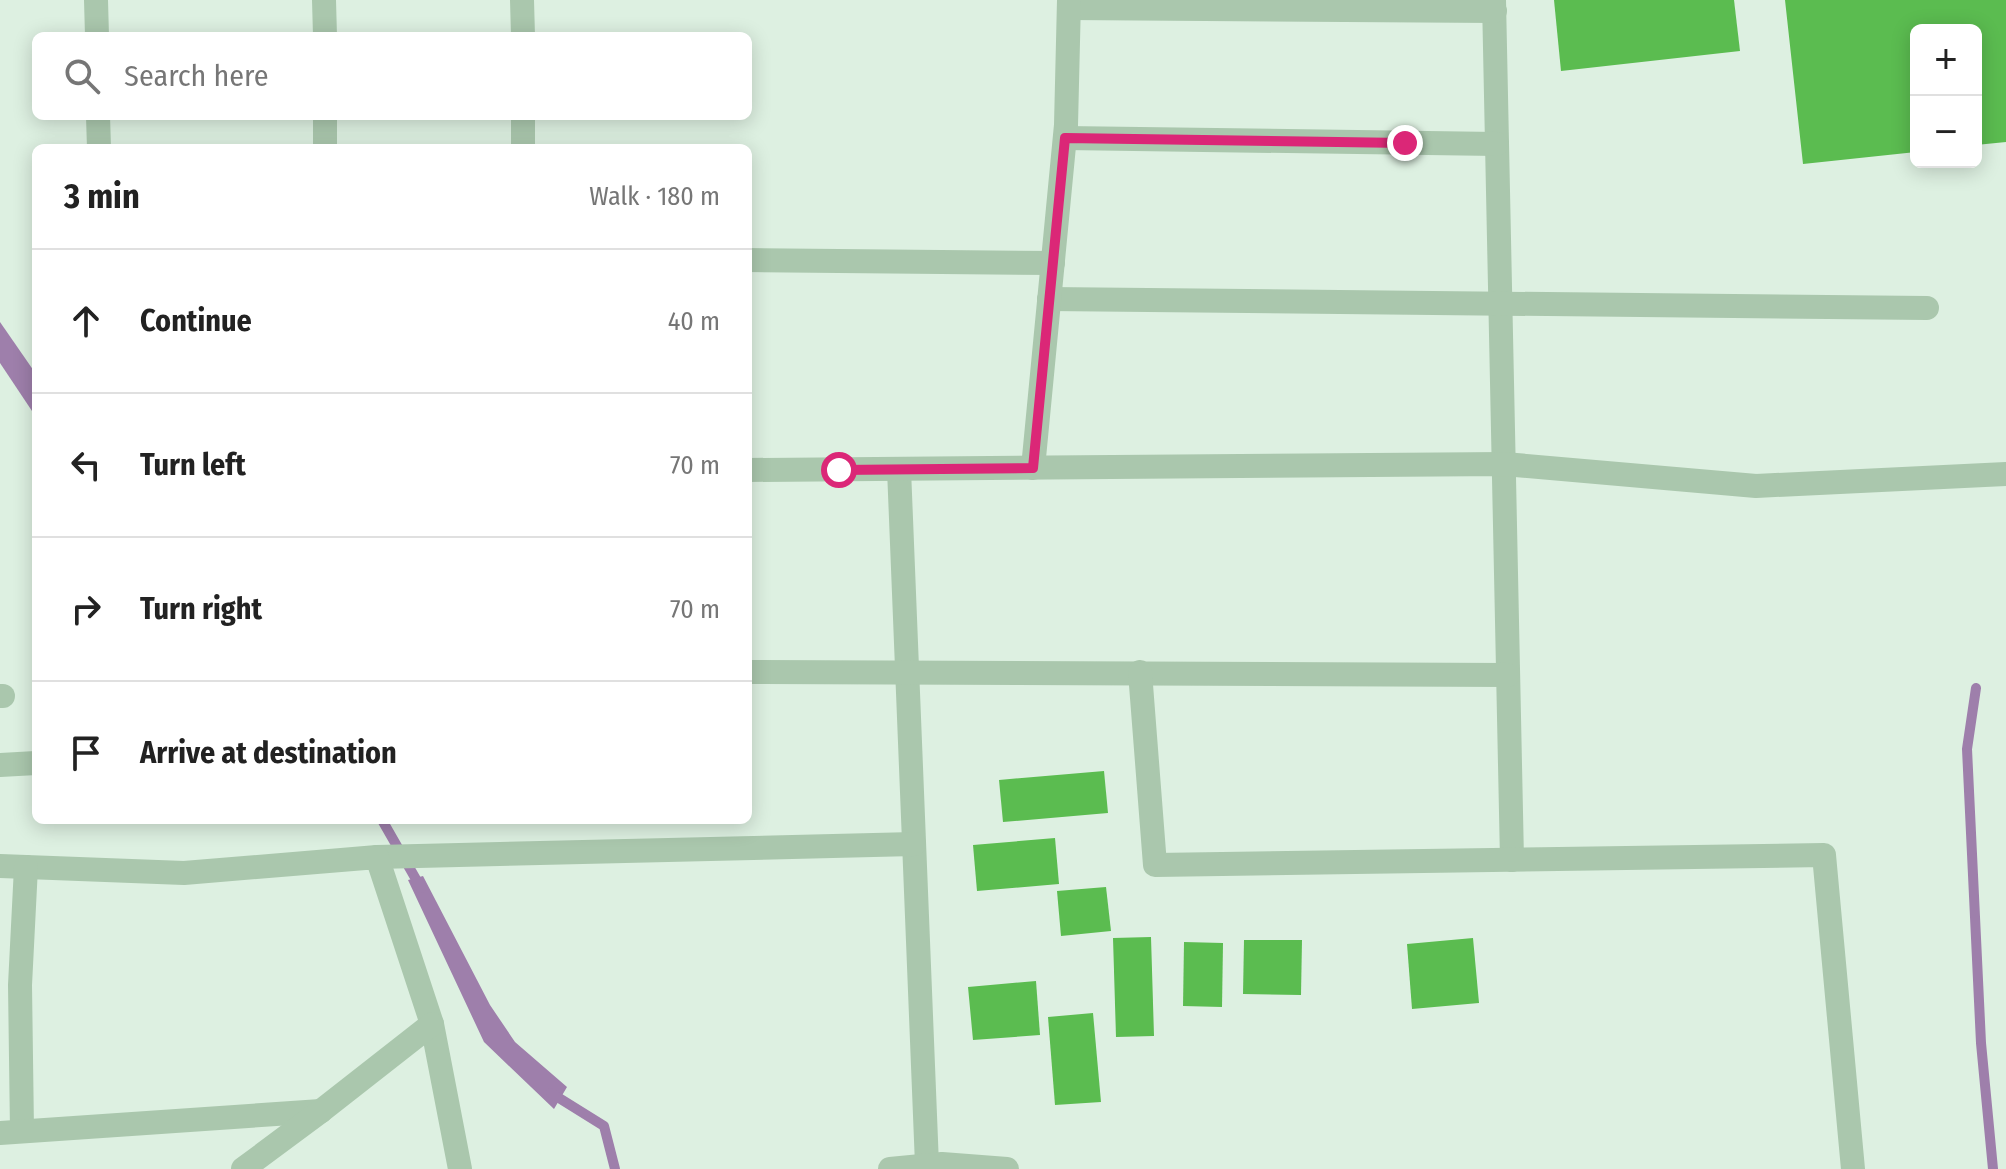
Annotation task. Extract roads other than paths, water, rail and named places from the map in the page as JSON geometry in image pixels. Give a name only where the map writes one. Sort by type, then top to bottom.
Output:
[{"type":"street","points":[[96,0],[97,32]]},
{"type":"street","points":[[324,0],[325,32]]},
{"type":"street","points":[[522,0],[523,32]]},
{"type":"street","points":[[1033,468],[1065,138],[1069,4],[1495,6],[1512,860]]},
{"type":"street","points":[[98,120],[99,144]]},
{"type":"street","points":[[325,120],[325,144]]},
{"type":"street","points":[[523,120],[523,144]]},
{"type":"street","points":[[1065,138],[1497,144]]},
{"type":"street","points":[[752,260],[1053,263]]},
{"type":"street","points":[[1049,299],[1927,308]]},
{"type":"street","points":[[752,470],[1504,464],[1756,486],[2006,474]]},
{"type":"street","points":[[899,469],[927,1165]]},
{"type":"street","points":[[752,672],[1508,675]]},
{"type":"street","points":[[1140,672],[1155,865],[1824,855],[1853,1169]]},
{"type":"street","points":[[0,765],[32,763]]},
{"type":"street","points":[[0,866],[184,873],[377,857],[914,844]]},
{"type":"street","points":[[377,857],[432,1024],[460,1169]]},
{"type":"street","points":[[26,867],[10,986],[11,1131],[321,1111]]},
{"type":"street","points":[[243,1169],[432,1024]]},
{"type":"street","points":[[890,1169],[942,1164],[1007,1169]]},
{"type":"waterway","points":[[1976,688],[1967,749],[1981,1043],[1993,1169]]},
{"type":"waterway","points":[[384,824],[421,888]]},
{"type":"waterway","points":[[551,1093],[604,1126],[615,1169]]}]
